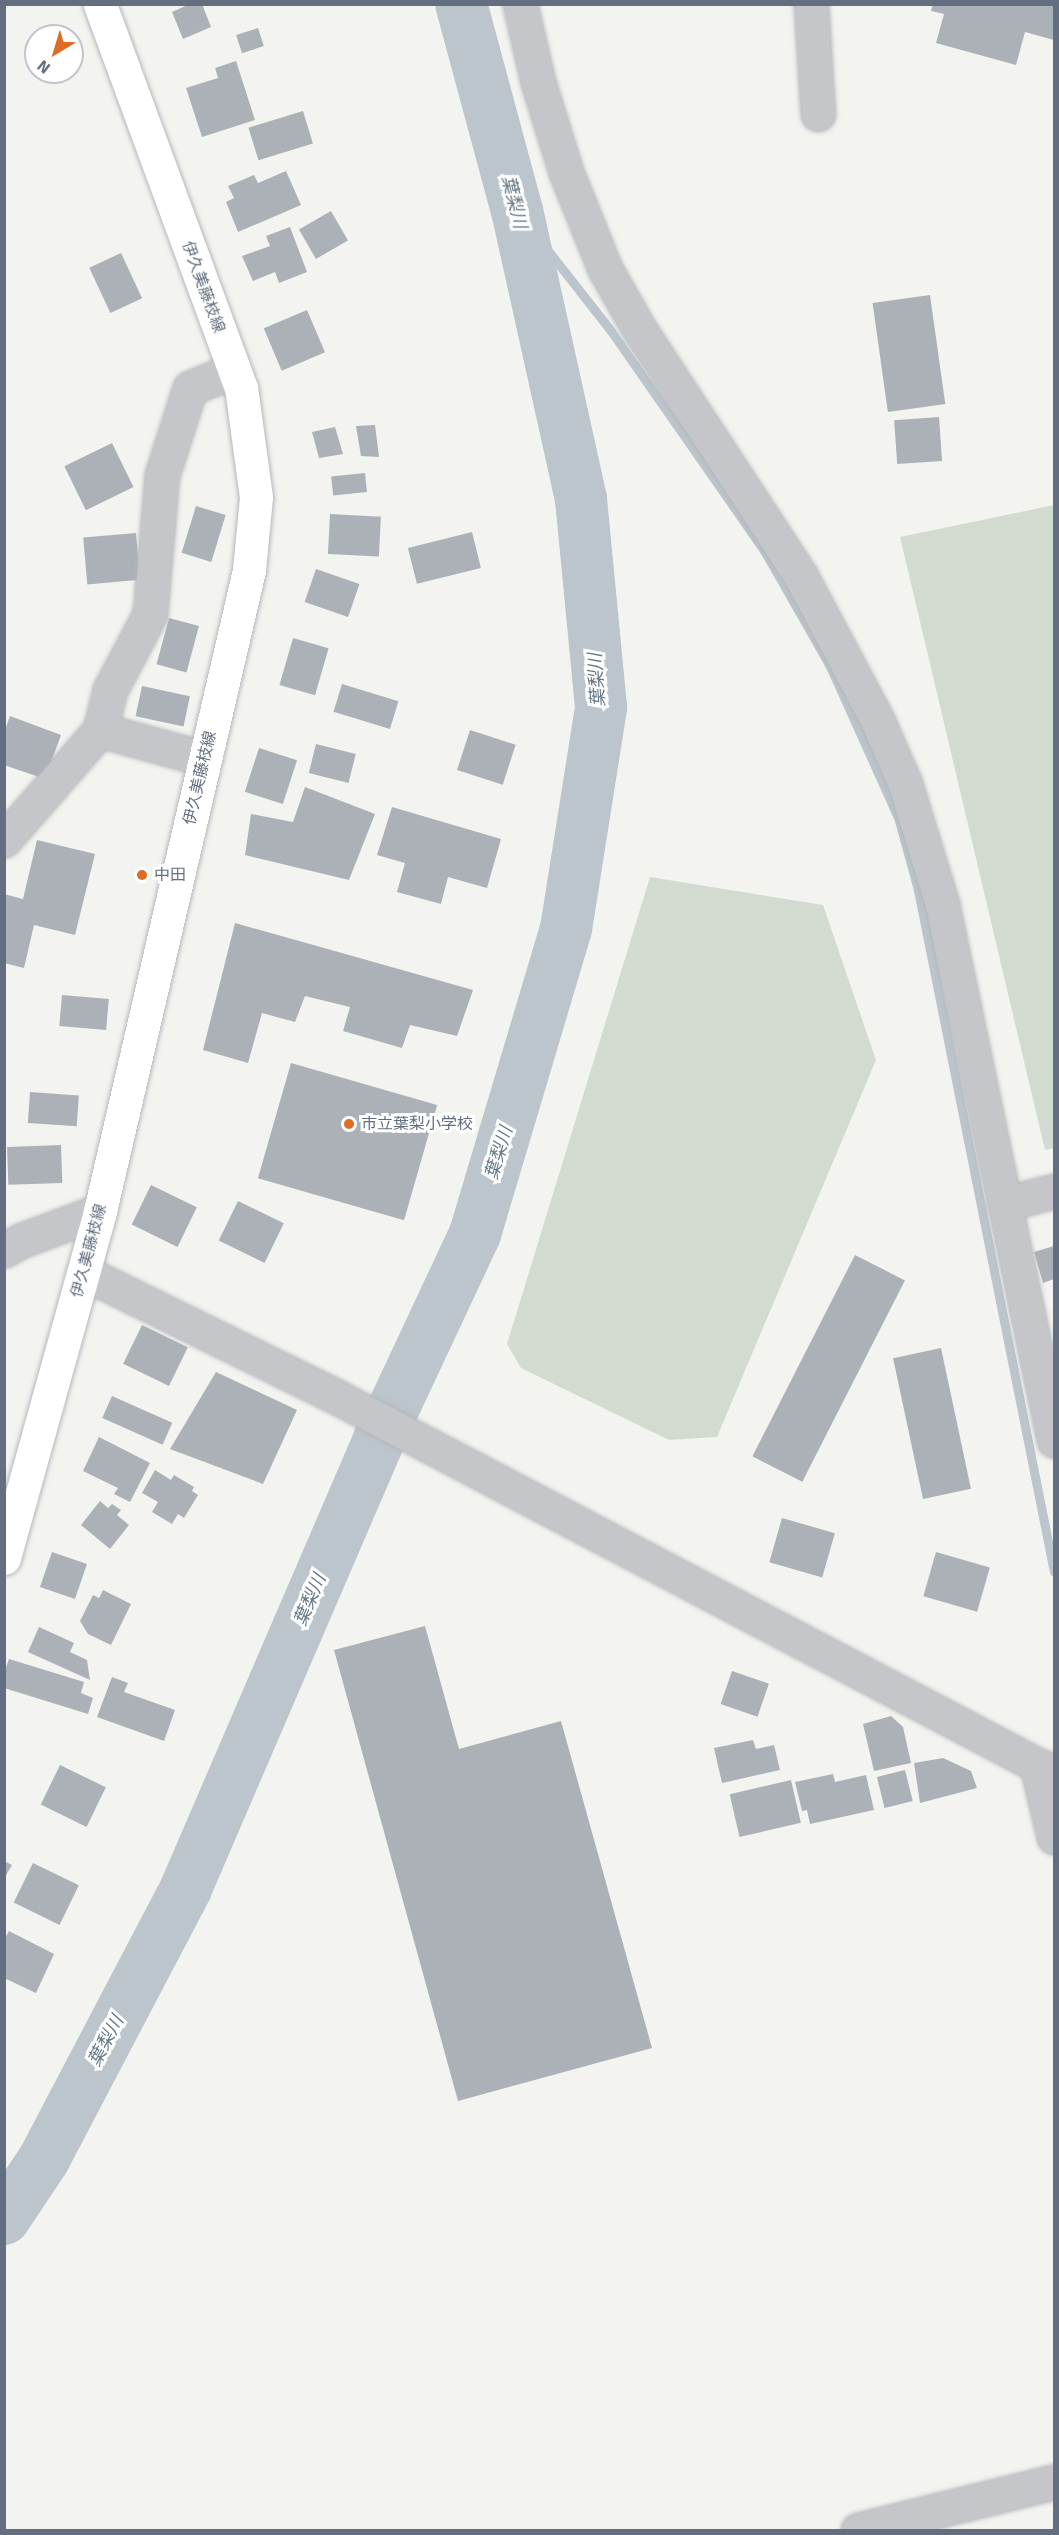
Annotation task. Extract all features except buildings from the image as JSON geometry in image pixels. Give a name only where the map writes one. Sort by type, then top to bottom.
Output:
[{"type":"main road","name":"伊久美藤枝線","points":[[4,1558],[12,1499],[100,1210],[249,570],[256,497],[241,388],[100,4]]},
{"type":"street","points":[[520,4],[538,82],[566,172],[605,269],[639,329],[801,577],[878,722],[905,784],[942,904],[1054,1440]]},
{"type":"street","points":[[811,4],[818,114]]},
{"type":"street","points":[[4,840],[100,730],[110,690],[150,614],[162,475],[190,388],[234,370]]},
{"type":"street","points":[[100,730],[205,759]]},
{"type":"street","points":[[1004,1204],[1054,1191]]},
{"type":"street","points":[[4,1250],[20,1241],[100,1210]]},
{"type":"street","points":[[83,1272],[335,1396],[1046,1768],[1054,1837]]},
{"type":"street","points":[[858,2530],[1054,2482]]},
{"type":"shaded area","points":[[1054,505],[1054,1148],[1045,1150],[900,537]]},
{"type":"shaded area","points":[[650,877],[823,905],[876,1060],[717,1437],[669,1440],[521,1368],[507,1344]]},
{"type":"waterway","name":"葉梨川","points":[[4,2219],[44,2159],[186,1888],[379,1439],[475,1234],[566,929],[601,707],[581,499],[517,211],[461,4]]},
{"type":"waterway","points":[[517,211],[611,331],[765,552],[829,664],[899,820],[918,890],[1054,1572]]},
{"type":"place","name":"中田","points":[[142,875]]},
{"type":"place","name":"市立葉梨小学校","points":[[349,1124]]}]
